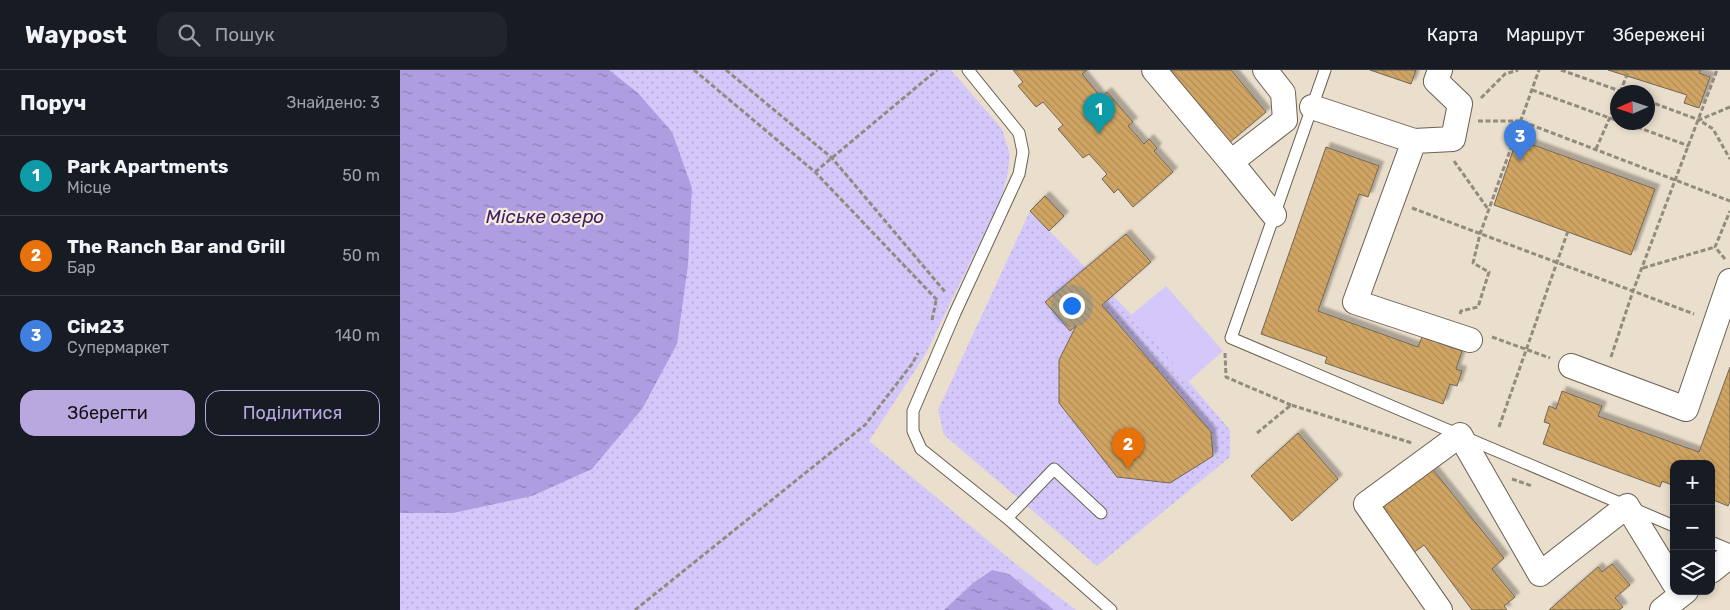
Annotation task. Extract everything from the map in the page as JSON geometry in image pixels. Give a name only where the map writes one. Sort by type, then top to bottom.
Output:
[{"type":"street","points":[[1154,70],[1274,215]]},
{"type":"street","points":[[1231,162],[1284,120],[1283,93],[1265,70]]},
{"type":"street","points":[[1312,107],[1414,141],[1453,139],[1460,104],[1436,81],[1440,70]]},
{"type":"street","points":[[1414,141],[1355,302],[1481,339]]},
{"type":"street","points":[[1571,366],[1686,409],[1730,281]]},
{"type":"street","points":[[1440,610],[1366,504],[1460,435],[1540,574],[1627,506],[1670,574]]},
{"type":"street","points":[[1715,568],[1730,556]]},
{"type":"street","points":[[1662,610],[1676,595]]},
{"type":"lane","points":[[968,70],[1019,133],[1023,152],[1019,174],[956,310],[913,411],[913,431],[921,449],[1007,518],[1111,610]]},
{"type":"lane","points":[[1325,70],[1231,338],[1670,524]]},
{"type":"lane","points":[[1007,518],[1054,469],[1101,513]]},
{"type":"lane","points":[[1715,544],[1730,550]]},
{"type":"path","points":[[694,70],[815,172],[936,300],[956,310]]},
{"type":"path","points":[[726,70],[832,158],[956,310]]},
{"type":"path","points":[[815,172],[937,70]]},
{"type":"path","points":[[1478,100],[1505,74],[1518,70]]},
{"type":"path","points":[[1459,318],[1461,312],[1478,307],[1489,272],[1473,263],[1480,234],[1539,70]]},
{"type":"path","points":[[1561,70],[1610,88]]},
{"type":"path","points":[[1624,85],[1629,70]]},
{"type":"path","points":[[1609,362],[1717,70]]},
{"type":"path","points":[[1532,90],[1610,118],[1596,149]]},
{"type":"path","points":[[1655,104],[1699,120],[1713,129],[1730,159]]},
{"type":"path","points":[[1699,120],[1730,107]]},
{"type":"path","points":[[1471,121],[1521,121],[1730,201]]},
{"type":"path","points":[[1645,130],[1689,146]]},
{"type":"path","points":[[1451,157],[1489,210]]},
{"type":"path","points":[[1392,201],[1716,322]]},
{"type":"path","points":[[1499,427],[1568,232]]},
{"type":"path","points":[[1642,269],[1715,247]]},
{"type":"path","points":[[929,327],[936,300]]},
{"type":"path","points":[[1481,339],[1526,350],[1571,366]]},
{"type":"path","points":[[635,610],[865,425],[912,364],[919,350]]},
{"type":"path","points":[[1257,433],[1291,406],[1412,443]]},
{"type":"green space","points":[[400,70],[951,70],[1002,129],[1010,155],[1007,178],[999,203],[925,355],[869,441],[1017,565],[1009,574],[992,570],[973,583],[944,610],[400,610]]},
{"type":"green space","points":[[1030,211],[1130,313],[1230,430],[1230,457],[1097,566],[944,435],[938,410]]},
{"type":"green space","points":[[1166,286],[1223,351],[1188,382],[1131,315]]},
{"type":"green space","points":[[1017,565],[1076,610],[1054,610],[1009,574]]},
{"type":"water","name":"Міське озеро","points":[[400,70],[609,70],[638,93],[672,132],[692,188],[688,265],[677,344],[642,409],[592,469],[532,496],[453,513],[400,513]]},
{"type":"water","points":[[992,570],[1009,574],[1054,610],[944,610],[973,583]]},
{"type":"building","points":[[1013,70],[1087,70],[1082,74],[1101,97],[1107,92],[1133,122],[1128,126],[1144,144],[1149,139],[1157,148],[1154,151],[1173,172],[1133,207],[1118,189],[1114,193],[1102,179],[1107,174],[1089,154],[1083,158],[1058,129],[1063,125],[1043,102],[1036,107],[1018,86],[1023,82]]},
{"type":"building","points":[[1169,70],[1231,70],[1266,112],[1229,143]]},
{"type":"building","points":[[1370,70],[1416,70],[1411,84]]},
{"type":"building","points":[[1608,70],[1701,70],[1699,73],[1710,77],[1699,108],[1684,103],[1687,95]]},
{"type":"building","points":[[1517,139],[1655,189],[1631,255],[1494,205]]},
{"type":"building","points":[[1326,147],[1379,166],[1368,197],[1359,194],[1318,311],[1418,347],[1422,337],[1462,351],[1456,369],[1462,371],[1457,386],[1450,384],[1443,404],[1325,363],[1327,357],[1261,334]]},
{"type":"building","points":[[1045,196],[1064,216],[1049,231],[1030,211]]},
{"type":"building","points":[[1126,234],[1151,262],[1102,305],[1211,432],[1213,456],[1170,483],[1117,477],[1059,403],[1059,360],[1076,326],[1070,331],[1045,302]]},
{"type":"building","points":[[1730,367],[1730,501],[1728,506],[1715,501],[1715,460],[1670,460],[1670,484],[1662,481],[1660,487],[1543,444],[1550,424],[1544,422],[1549,406],[1556,409],[1562,391],[1602,406],[1598,416],[1699,452]]},
{"type":"building","points":[[1298,433],[1338,479],[1292,521],[1251,476]]},
{"type":"building","points":[[1430,466],[1504,558],[1492,569],[1515,597],[1504,606],[1507,610],[1472,610],[1424,545],[1413,553],[1377,507]]},
{"type":"building","points":[[1612,564],[1630,585],[1615,598],[1623,607],[1619,610],[1549,610],[1598,567],[1602,572]]},
{"type":"place","name":"Park Apartments","points":[[1099,134]]},
{"type":"place","name":"Сім23","points":[[1520,161]]},
{"type":"place","name":"The Ranch Bar and Grill","points":[[1128,469]]}]
